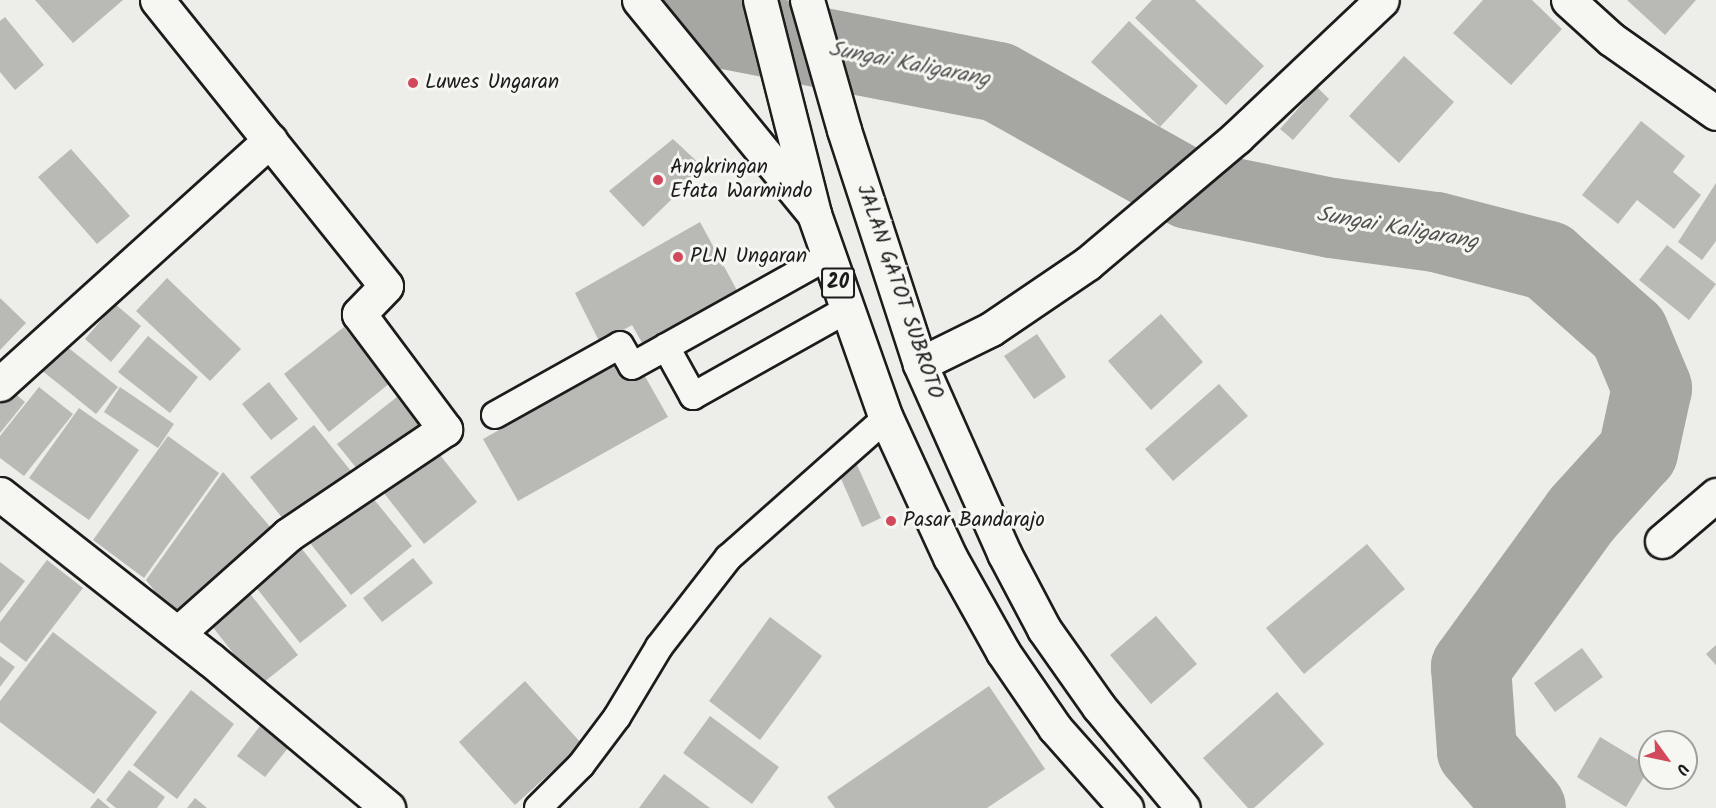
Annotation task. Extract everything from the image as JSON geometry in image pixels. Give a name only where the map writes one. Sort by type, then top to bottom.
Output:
[{"type":"main road","points":[[157,0],[386,286],[358,314],[445,429],[288,535],[178,633]]},
{"type":"main road","points":[[639,0],[814,214]]},
{"type":"main road","name":"20","points":[[760,0],[814,214],[827,257],[848,309],[886,418],[950,557],[1003,652],[1055,728],[1126,808]]},
{"type":"main road","name":"JALAN GATOT SUBROTO","points":[[807,0],[844,130],[920,364],[1004,553],[1044,629],[1099,707],[1184,808]]},
{"type":"main road","points":[[920,364],[1044,296],[1168,199],[1382,0]]},
{"type":"main road","points":[[1568,0],[1611,39],[1716,113]]},
{"type":"main road","points":[[0,384],[270,140]]},
{"type":"main road","points":[[0,494],[178,633],[388,808]]},
{"type":"main road","points":[[1662,541],[1716,495]]},
{"type":"lane","points":[[495,415],[620,345],[632,366],[827,257]]},
{"type":"lane","points":[[666,347],[693,396],[848,309]]},
{"type":"lane","points":[[538,808],[588,755],[659,646],[728,558],[886,418]]},
{"type":"building","points":[[35,0],[123,0],[73,43]]},
{"type":"building","points":[[1152,0],[1195,0],[1264,66],[1226,105],[1135,18]]},
{"type":"building","points":[[1483,0],[1532,0],[1562,29],[1511,85],[1453,33]]},
{"type":"building","points":[[1627,0],[1696,0],[1665,35]]},
{"type":"building","points":[[5,17],[44,65],[15,90],[0,72],[0,21]]},
{"type":"building","points":[[1129,21],[1198,86],[1160,127],[1091,62]]},
{"type":"building","points":[[1404,56],[1454,102],[1399,163],[1349,116]]},
{"type":"building","points":[[1317,87],[1329,99],[1293,140],[1280,129]]},
{"type":"building","points":[[1641,121],[1685,156],[1673,172],[1701,195],[1674,229],[1637,200],[1618,224],[1582,195]]},
{"type":"building","name":"Angkringan Efata Warmindo","points":[[673,139],[704,168],[643,227],[609,191]]},
{"type":"building","points":[[71,149],[130,216],[97,244],[38,177]]},
{"type":"building","points":[[1716,183],[1716,241],[1702,260],[1678,242]]},
{"type":"building","name":"PLN Ungaran","points":[[700,222],[746,307],[650,357],[632,325],[600,343],[575,293]]},
{"type":"building","points":[[1667,245],[1716,284],[1689,320],[1639,280]]},
{"type":"building","points":[[167,278],[241,349],[210,381],[136,311]]},
{"type":"building","points":[[0,298],[26,323],[0,350]]},
{"type":"building","points":[[115,304],[141,326],[111,362],[85,339]]},
{"type":"building","points":[[1161,314],[1203,362],[1151,410],[1108,361]]},
{"type":"building","points":[[344,327],[390,383],[329,432],[284,374]]},
{"type":"building","points":[[1037,334],[1066,377],[1034,399],[1004,356]]},
{"type":"building","points":[[148,336],[198,377],[170,413],[118,372]]},
{"type":"building","points":[[61,342],[118,387],[96,414],[40,369]]},
{"type":"building","points":[[633,355],[668,417],[518,501],[483,439]]},
{"type":"building","points":[[269,382],[298,419],[271,440],[242,404]]},
{"type":"building","points":[[1219,384],[1248,416],[1173,481],[1145,449]]},
{"type":"building","points":[[5,385],[25,402],[0,433],[0,391]]},
{"type":"building","points":[[39,387],[73,414],[24,476],[0,458],[0,436]]},
{"type":"building","points":[[120,387],[174,424],[158,448],[104,412]]},
{"type":"building","points":[[397,397],[421,427],[362,475],[337,444]]},
{"type":"building","points":[[79,408],[139,450],[89,520],[29,478]]},
{"type":"building","points":[[314,425],[359,481],[294,533],[250,477]]},
{"type":"building","points":[[168,436],[219,473],[144,578],[93,540]]},
{"type":"building","points":[[429,441],[477,502],[424,544],[376,483]]},
{"type":"building","points":[[857,465],[881,518],[862,527],[839,474]]},
{"type":"building","points":[[223,472],[278,536],[176,618],[146,580]]},
{"type":"building","points":[[363,486],[412,546],[351,595],[303,534]]},
{"type":"building","points":[[294,539],[347,606],[300,643],[247,576]]},
{"type":"building","points":[[1367,544],[1405,589],[1304,674],[1266,628]]},
{"type":"building","points":[[413,558],[433,583],[382,622],[363,598]]},
{"type":"building","points":[[47,560],[83,588],[26,662],[0,642],[0,622]]},
{"type":"building","points":[[0,562],[25,581],[0,613]]},
{"type":"building","points":[[240,581],[298,655],[259,686],[201,612]]},
{"type":"building","points":[[1156,616],[1197,664],[1151,704],[1110,655]]},
{"type":"building","points":[[770,617],[822,656],[760,740],[709,701]]},
{"type":"building","points":[[53,632],[157,712],[94,794],[0,722],[0,701]]},
{"type":"building","points":[[1716,645],[1716,665],[1706,654]]},
{"type":"building","points":[[1582,648],[1603,677],[1555,712],[1534,683]]},
{"type":"building","points":[[0,656],[15,667],[0,687]]},
{"type":"building","points":[[525,681],[582,744],[515,805],[459,742]]},
{"type":"building","points":[[989,686],[1045,769],[987,808],[835,808],[827,797]]},
{"type":"building","points":[[191,690],[234,724],[177,799],[133,765]]},
{"type":"building","points":[[1277,692],[1324,744],[1254,808],[1248,808],[1203,758]]},
{"type":"building","points":[[710,716],[779,767],[752,804],[683,753]]},
{"type":"building","points":[[260,726],[288,748],[265,777],[237,756]]},
{"type":"building","points":[[1600,737],[1638,760],[1638,787],[1626,807],[1577,777]]},
{"type":"building","points":[[129,770],[165,797],[157,808],[116,808],[106,800]]},
{"type":"building","points":[[664,774],[710,808],[639,808]]},
{"type":"building","points":[[98,798],[110,808],[90,808]]},
{"type":"building","points":[[195,798],[207,808],[187,808]]},
{"type":"waterway","name":"Sungai Kaligarang","points":[[701,0],[725,29],[998,82],[1189,189],[1332,218],[1436,232],[1548,261],[1629,333],[1652,388],[1638,452],[1582,514],[1471,667],[1477,751],[1526,808]]},
{"type":"place","name":"Luwes Ungaran","points":[[413,83]]},
{"type":"place","name":"Angkringan Efata Warmindo","points":[[658,180]]},
{"type":"place","name":"PLN Ungaran","points":[[678,257]]},
{"type":"place","name":"Pasar Bandarajo","points":[[891,521]]}]
